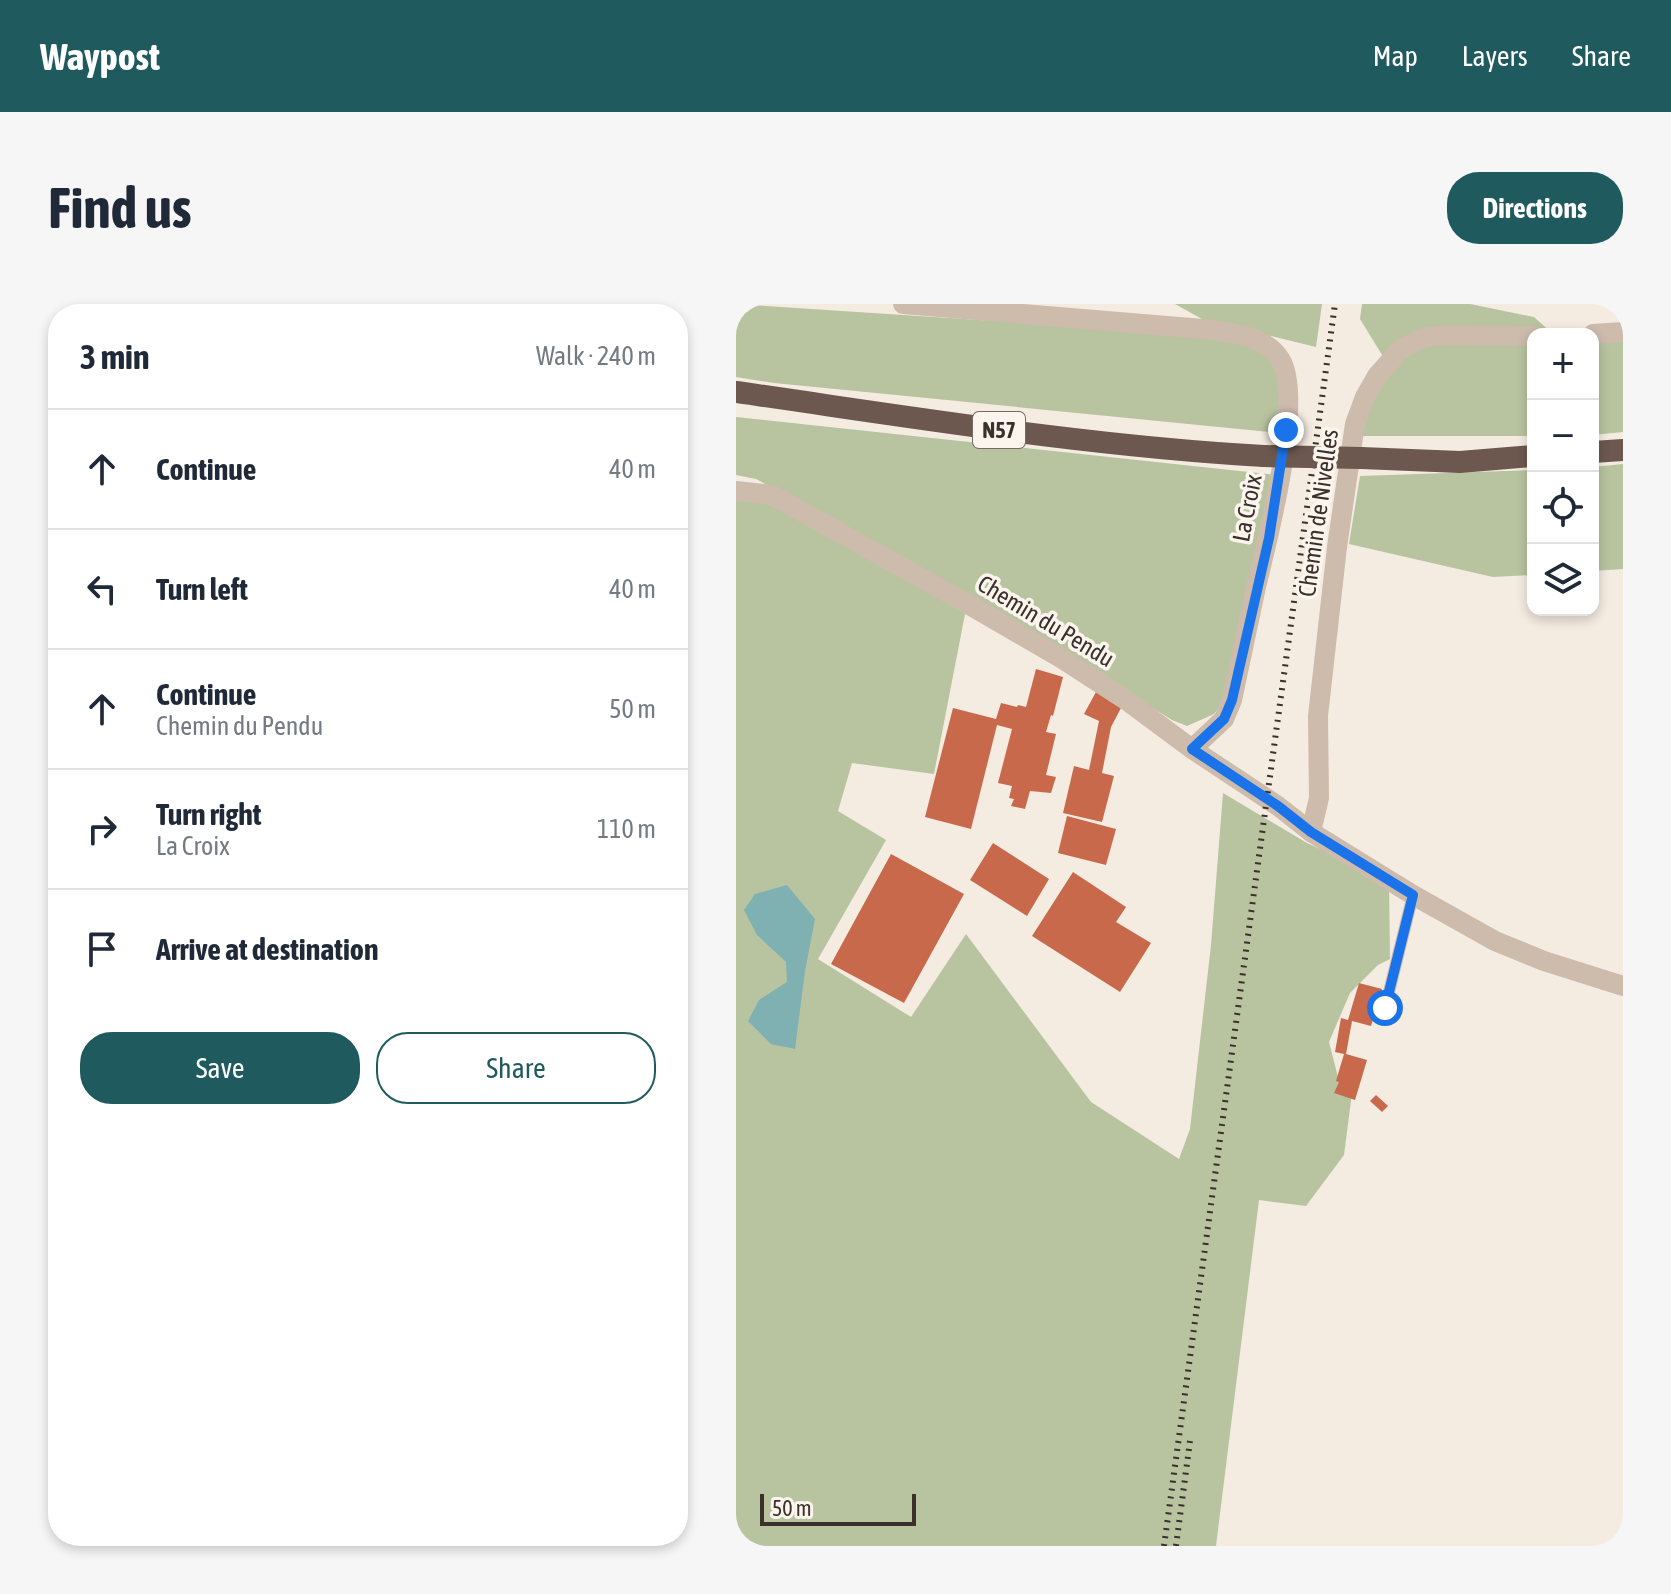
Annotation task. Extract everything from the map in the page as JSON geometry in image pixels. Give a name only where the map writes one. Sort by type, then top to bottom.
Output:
[{"type":"highway","name":"N57","points":[[736,392],[1064,439],[1184,452],[1460,462],[1527,456]]},
{"type":"highway","points":[[1599,452],[1623,450]]},
{"type":"street","name":"La Croix","points":[[903,304],[1203,329],[1260,341],[1281,360],[1287,374],[1290,404],[1269,538],[1232,700],[1224,719],[1192,749]]},
{"type":"street","points":[[1599,334],[1623,332]]},
{"type":"street","name":"Chemin de Nivelles","points":[[1311,832],[1319,798],[1318,716],[1337,547],[1355,424],[1365,397],[1394,356],[1423,338],[1441,335],[1527,336]]},
{"type":"street","name":"Chemin du Pendu","points":[[736,491],[772,495],[966,603],[1126,700],[1311,832],[1495,941],[1544,961],[1623,986]]},
{"type":"lane","points":[[1385,1008],[1413,895]]},
{"type":"green space","points":[[736,304],[1222,336],[1260,352],[1281,373],[1284,394],[1280,433],[736,377]]},
{"type":"green space","points":[[1175,304],[1322,304],[1316,347],[1202,319]]},
{"type":"green space","points":[[1362,304],[1470,304],[1534,317],[1546,328],[1527,328],[1527,334],[1441,335],[1387,363],[1360,319]]},
{"type":"green space","points":[[1623,340],[1623,432],[1599,434],[1599,342]]},
{"type":"green space","points":[[1527,343],[1527,436],[1361,436],[1382,375],[1424,345]]},
{"type":"green space","points":[[736,417],[1277,475],[1227,697],[1214,714],[1187,726],[1172,720],[982,602],[756,479],[736,475]]},
{"type":"green space","points":[[1623,464],[1623,569],[1599,571],[1599,466]]},
{"type":"green space","points":[[1527,470],[1527,575],[1493,577],[1349,544],[1360,476]]},
{"type":"green space","points":[[736,499],[779,506],[966,609],[934,774],[852,763],[838,811],[886,840],[818,959],[911,1017],[966,934],[1091,1102],[1179,1159],[1190,1129],[1211,945],[1223,793],[1307,843],[1389,880],[1390,959],[1378,965],[1350,993],[1329,1042],[1339,1081],[1352,1093],[1344,1155],[1306,1206],[1259,1200],[1216,1546],[736,1546]]},
{"type":"water","points":[[787,885],[815,919],[795,1049],[771,1044],[748,1021],[759,1000],[787,982],[786,962],[757,935],[744,910],[755,894]]},
{"type":"building","points":[[1036,669],[1063,677],[1046,732],[1056,734],[1046,775],[1056,777],[1051,793],[1030,791],[1025,809],[1011,806],[1014,799],[1009,798],[1012,786],[998,783],[1012,729],[997,725],[971,829],[925,817],[953,708],[996,719],[1001,703],[1026,707]]},
{"type":"building","points":[[1096,692],[1122,706],[1111,727],[1102,773],[1114,776],[1102,822],[1063,813],[1074,766],[1089,770],[1099,721],[1084,714]]},
{"type":"building","points":[[1067,816],[1116,829],[1106,865],[1058,853]]},
{"type":"building","points":[[993,843],[1049,879],[1027,916],[970,880]]},
{"type":"building","points":[[891,854],[964,894],[904,1003],[831,964]]},
{"type":"building","points":[[1073,872],[1126,907],[1116,922],[1151,943],[1120,992],[1032,936]]},
{"type":"building","points":[[1359,983],[1382,989],[1371,1026],[1352,1021],[1346,1054],[1367,1060],[1355,1100],[1334,1093],[1344,1054],[1335,1052],[1341,1018],[1348,1020]]},
{"type":"building","points":[[1376,1095],[1388,1106],[1382,1112],[1370,1101]]},
{"type":"railway","points":[[1164,1546],[1335,304]]},
{"type":"railway","points":[[1176,1546],[1190,1441]]},
{"type":"route","points":[[1286,430],[1269,538],[1232,700],[1224,719],[1192,749],[1278,806],[1311,832],[1413,895],[1385,1008]]}]
